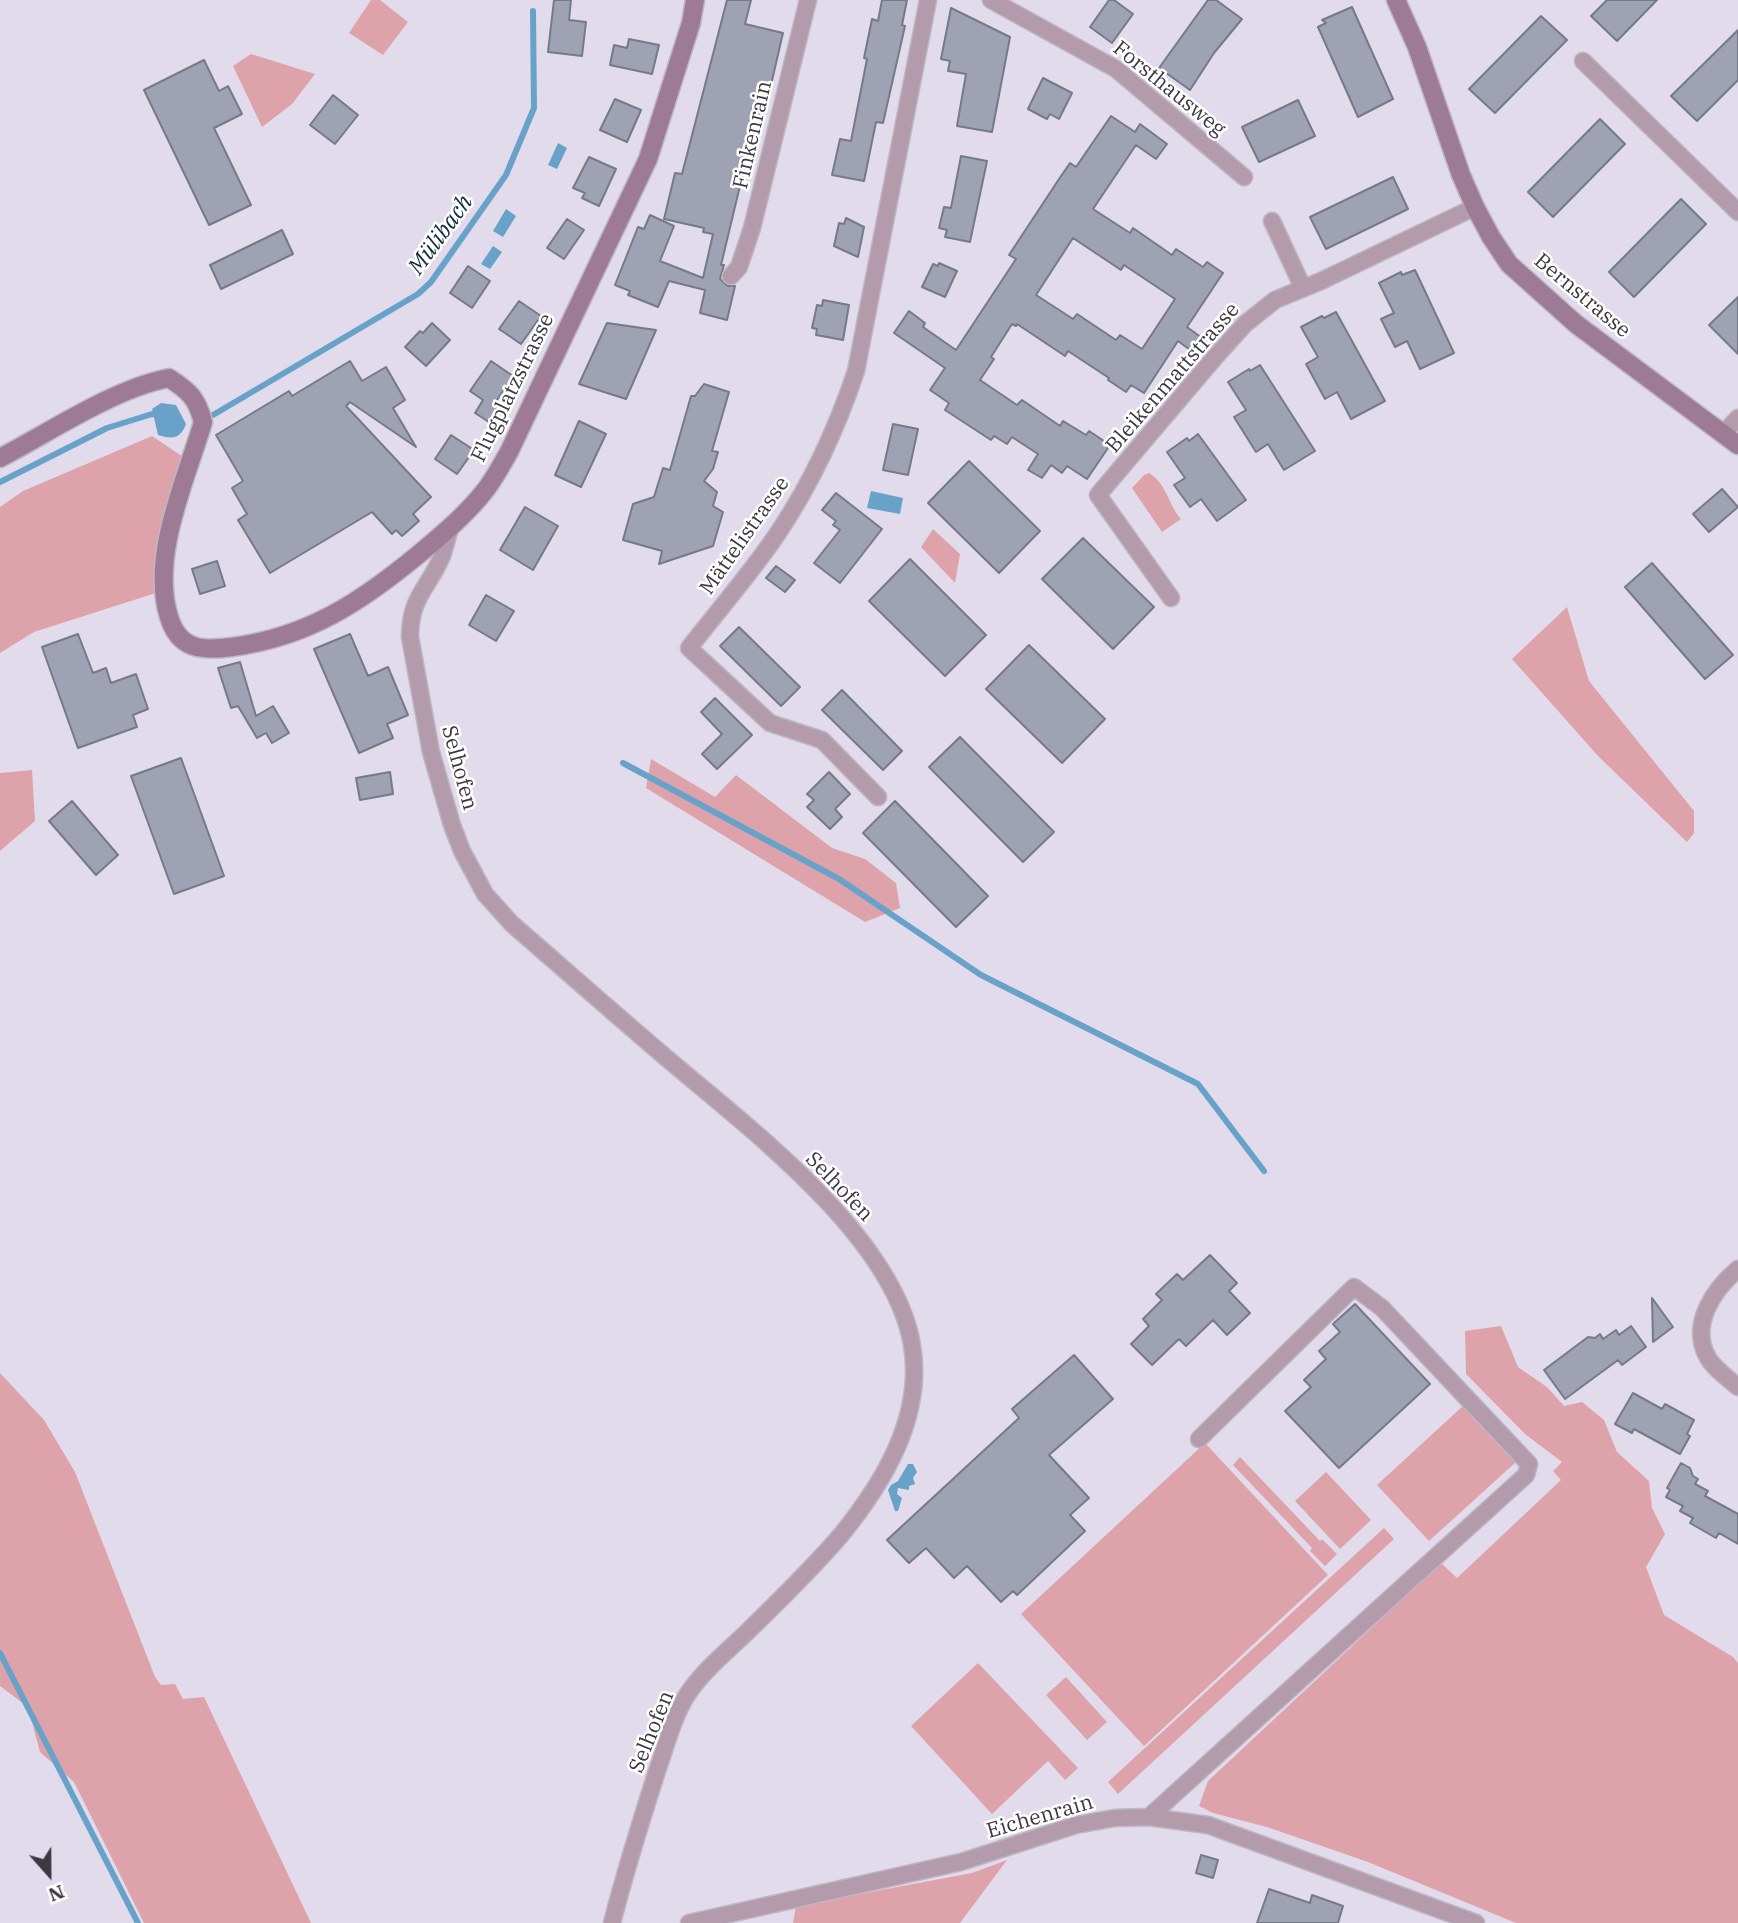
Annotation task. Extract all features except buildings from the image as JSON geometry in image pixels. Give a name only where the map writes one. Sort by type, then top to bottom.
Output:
[{"type":"street","name":"Flugplatzstrasse","points":[[0,458],[125,391],[148,382],[169,379],[189,392],[200,408],[203,422],[168,529],[163,592],[176,634],[190,646],[212,649],[260,643],[285,637],[336,614],[378,588],[450,529],[487,488],[509,452],[648,159],[691,23],[695,0]]},
{"type":"street","name":"Finkenrain","points":[[731,276],[739,267],[752,228],[808,0]]},
{"type":"street","name":"Mättelistrasse","points":[[878,797],[822,740],[770,723],[689,648],[778,533],[819,463],[841,413],[856,372],[928,0]]},
{"type":"street","name":"Forsthausweg","points":[[991,0],[1116,69],[1244,177]]},
{"type":"street","name":"Bernstrasse","points":[[1396,0],[1418,47],[1458,166],[1475,207],[1509,264],[1552,305],[1738,445]]},
{"type":"street","points":[[1583,61],[1738,212]]},
{"type":"street","name":"Bleikenmattstrasse","points":[[1171,598],[1098,495],[1245,324],[1275,300],[1475,207]]},
{"type":"street","points":[[1272,220],[1303,288]]},
{"type":"street","points":[[1723,434],[1738,418]]},
{"type":"street","name":"Selhofen","points":[[450,529],[442,557],[415,602],[410,619],[410,637],[431,752],[452,825],[485,894],[512,924],[757,1135],[823,1198],[853,1230],[881,1268],[897,1296],[913,1347],[915,1378],[910,1408],[891,1463],[842,1532],[776,1604],[702,1676],[686,1697],[648,1801],[612,1923]]},
{"type":"street","points":[[1738,1269],[1727,1278],[1702,1319],[1702,1337],[1709,1359],[1738,1387]]},
{"type":"street","points":[[1149,1817],[1526,1475],[1528,1464],[1382,1308],[1354,1287],[1199,1439]]},
{"type":"street","name":"Eichenrain","points":[[689,1923],[961,1862],[1076,1825],[1115,1818],[1149,1817],[1208,1825],[1476,1923]]},
{"type":"shaded area","points":[[371,0],[380,0],[408,22],[383,55],[349,33]]},
{"type":"shaded area","points":[[251,54],[315,74],[292,104],[262,127],[233,66]]},
{"type":"shaded area","points":[[152,436],[192,463],[162,591],[34,632],[0,653],[0,507],[23,491]]},
{"type":"shaded area","points":[[1149,473],[1164,488],[1181,519],[1162,532],[1132,488]]},
{"type":"shaded area","points":[[933,529],[960,554],[955,583],[921,547]]},
{"type":"shaded area","points":[[1567,607],[1589,681],[1694,811],[1694,833],[1687,842],[1598,756],[1512,659]]},
{"type":"shaded area","points":[[651,759],[715,797],[736,775],[832,848],[865,859],[896,883],[900,908],[865,922],[646,788]]},
{"type":"shaded area","points":[[32,770],[35,821],[0,851],[0,773]]},
{"type":"shaded area","points":[[1501,1326],[1518,1367],[1547,1387],[1564,1406],[1582,1402],[1604,1420],[1617,1452],[1649,1481],[1652,1508],[1665,1534],[1646,1567],[1664,1615],[1733,1657],[1738,1663],[1738,1923],[1516,1923],[1368,1862],[1267,1827],[1213,1813],[1199,1806],[1208,1781],[1441,1563],[1457,1578],[1561,1480],[1553,1471],[1562,1462],[1525,1434],[1466,1374],[1465,1331]]},
{"type":"shaded area","points":[[0,1373],[44,1420],[75,1472],[155,1677],[161,1685],[175,1684],[183,1699],[204,1697],[311,1923],[144,1923],[74,1782],[40,1752],[28,1707],[0,1686]]},
{"type":"shaded area","points":[[1464,1405],[1516,1462],[1429,1541],[1377,1485]]},
{"type":"shaded area","points":[[1205,1443],[1328,1575],[1144,1746],[1021,1614]]},
{"type":"shaded area","points":[[1240,1457],[1320,1541],[1322,1539],[1337,1554],[1325,1566],[1310,1551],[1312,1548],[1233,1465]]},
{"type":"shaded area","points":[[1326,1472],[1371,1520],[1340,1549],[1295,1501]]},
{"type":"shaded area","points":[[1384,1528],[1394,1539],[1118,1794],[1108,1782]]},
{"type":"shaded area","points":[[978,1663],[1078,1768],[1065,1780],[1048,1761],[992,1814],[911,1726]]},
{"type":"shaded area","points":[[1066,1677],[1107,1722],[1087,1740],[1046,1695]]},
{"type":"shaded area","points":[[1007,1860],[960,1923],[793,1923],[796,1906],[972,1873]]},
{"type":"water","points":[[558,143],[567,148],[557,169],[548,165]]},
{"type":"water","points":[[506,209],[516,216],[503,237],[493,231]]},
{"type":"water","points":[[493,246],[502,252],[490,269],[481,264]]},
{"type":"water","points":[[161,403],[176,405],[186,424],[176,437],[158,435],[152,409]]},
{"type":"water","points":[[871,491],[903,498],[900,514],[867,508]]},
{"type":"water","points":[[908,1464],[913,1464],[917,1472],[913,1478],[915,1484],[909,1486],[909,1490],[898,1488],[897,1494],[902,1498],[898,1511],[895,1511],[888,1490],[898,1481]]},
{"type":"waterway","name":"Mülibach","points":[[213,415],[418,294],[431,282],[506,175],[534,108],[533,11]]},
{"type":"waterway","points":[[0,482],[107,428],[152,414],[158,415]]},
{"type":"waterway","points":[[623,763],[839,879],[981,975],[1198,1084],[1264,1171]]},
{"type":"waterway","points":[[0,1653],[138,1923]]}]
